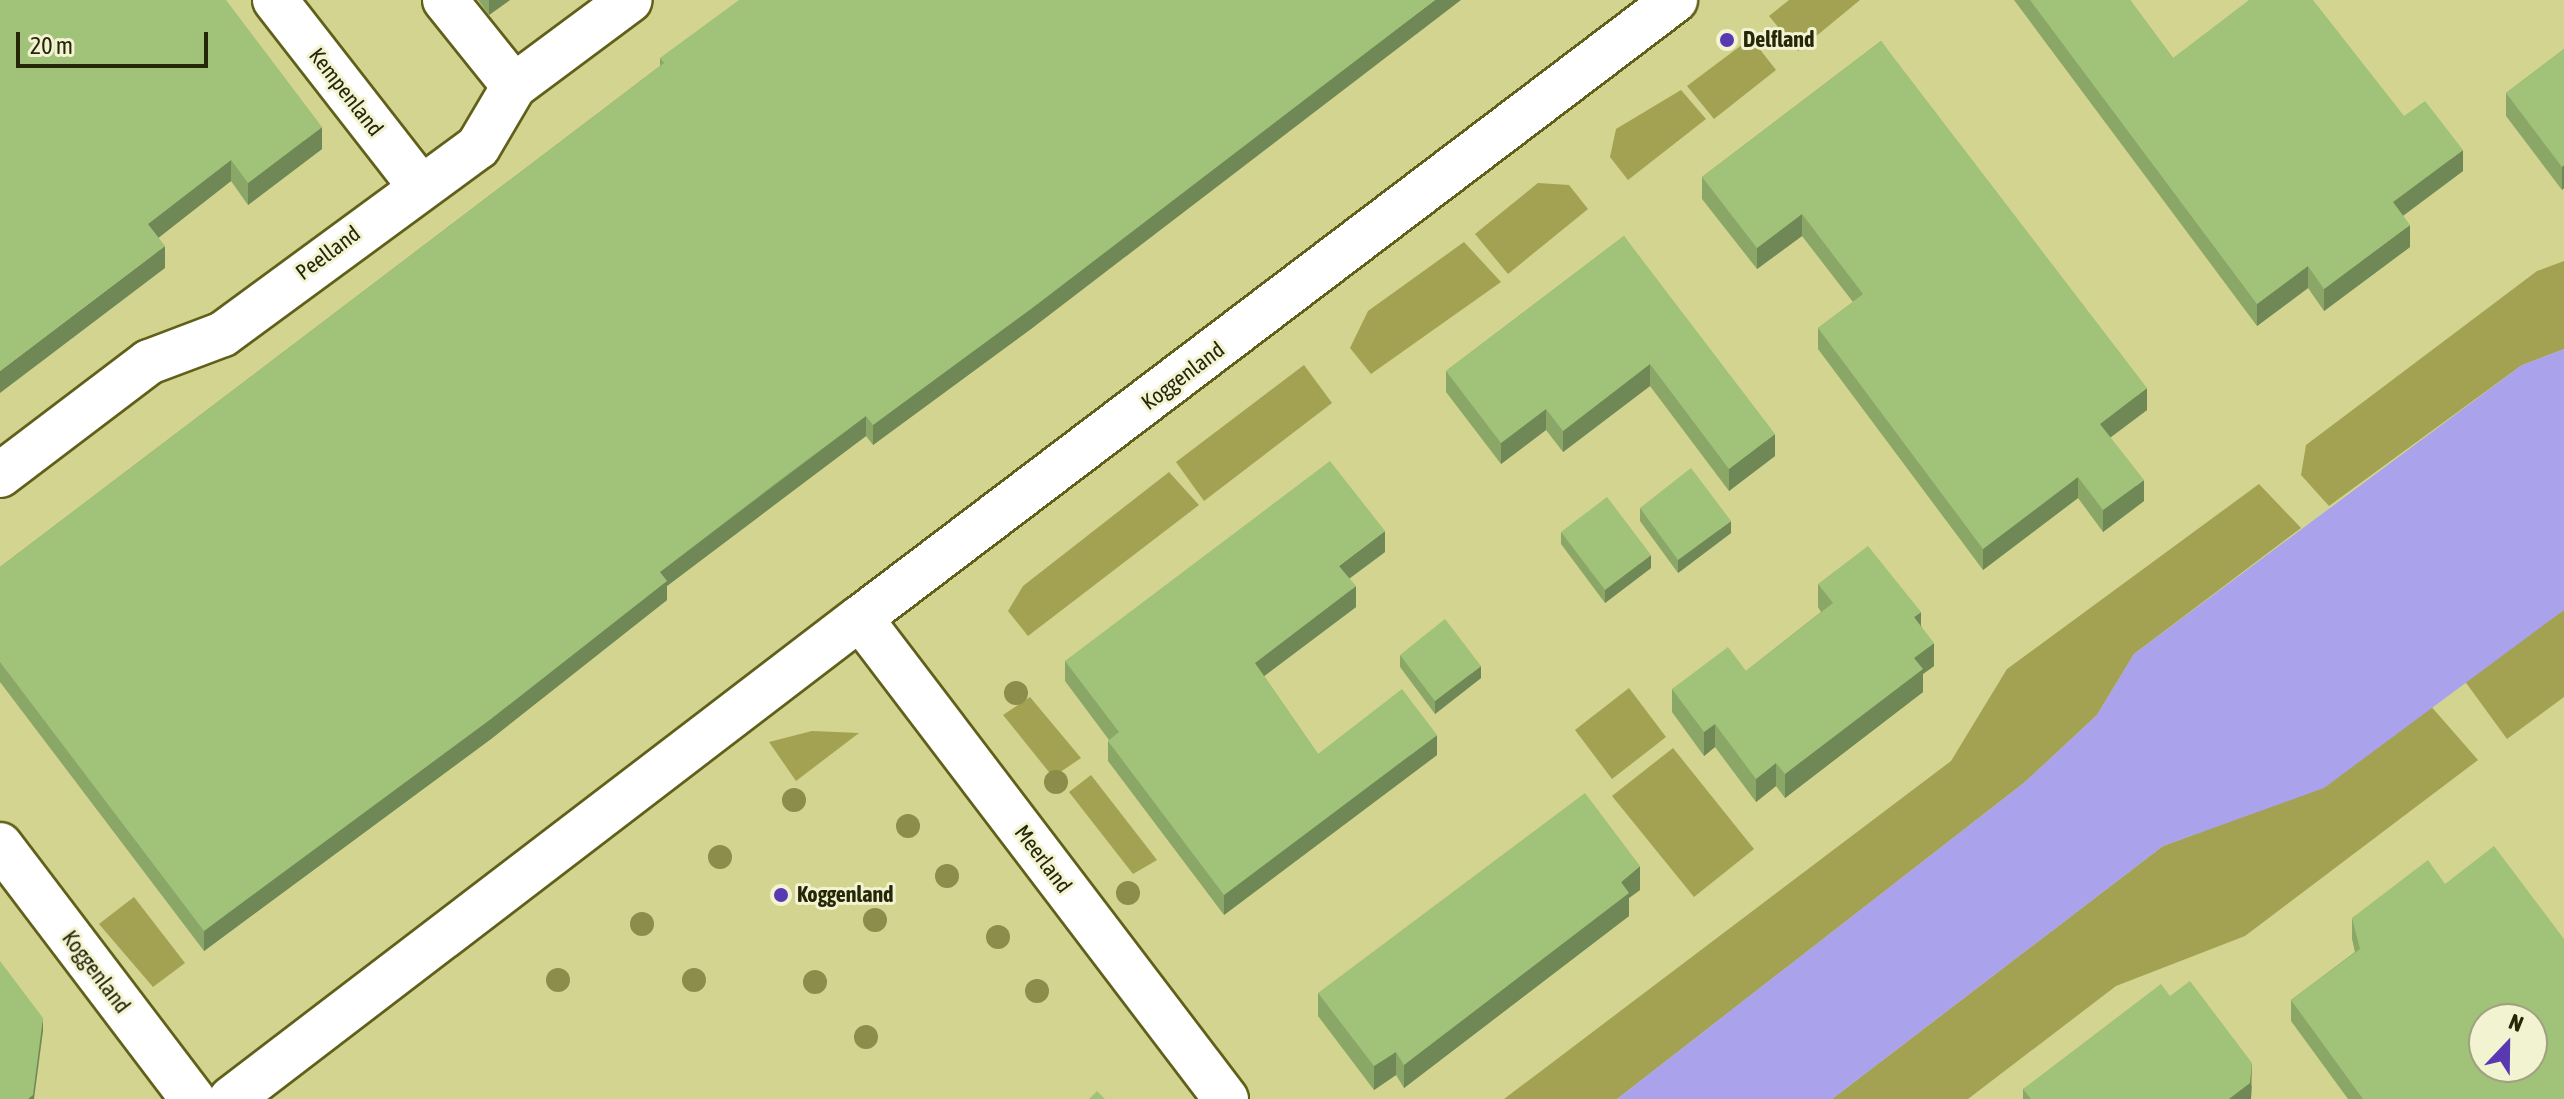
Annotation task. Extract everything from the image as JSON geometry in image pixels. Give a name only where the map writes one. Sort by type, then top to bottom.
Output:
[{"type":"street","name":"Kempenland","points":[[275,0],[418,184]]},
{"type":"street","points":[[445,0],[514,86]]},
{"type":"street","name":"Peelland","points":[[0,475],[149,362],[223,334],[418,184],[478,147],[514,86],[630,0]]},
{"type":"street","name":"Koggenland","points":[[231,1099],[1675,0]]},
{"type":"street","name":"Meerland","points":[[860,618],[1226,1099]]},
{"type":"street","name":"Koggenland","points":[[0,845],[193,1099]]},
{"type":"shaded area","points":[[1789,0],[1860,0],[1798,51],[1769,16]]},
{"type":"shaded area","points":[[1751,38],[1776,70],[1714,119],[1687,86]]},
{"type":"shaded area","points":[[1681,90],[1706,119],[1628,180],[1610,157],[1616,129]]},
{"type":"shaded area","points":[[1538,183],[1569,185],[1588,209],[1508,274],[1475,234]]},
{"type":"shaded area","points":[[1464,242],[1501,282],[1371,374],[1350,348],[1368,311]]},
{"type":"shaded area","points":[[2564,261],[2564,349],[2522,365],[2329,506],[2301,475],[2306,445],[2537,271]]},
{"type":"shaded area","points":[[2564,349],[2564,610],[2324,788],[2163,846],[1832,1099],[1617,1099],[2025,782],[2097,715],[2134,654],[2522,365]]},
{"type":"shaded area","points":[[1304,365],[1332,403],[1204,501],[1176,462]]},
{"type":"shaded area","points":[[1169,472],[1199,505],[1028,636],[1008,611],[1023,586]]},
{"type":"shaded area","points":[[2259,484],[2301,528],[2134,654],[2097,715],[2025,782],[1617,1099],[1504,1099],[1951,761],[2007,669]]},
{"type":"shaded area","points":[[2564,610],[2564,697],[2507,739],[2464,680]]},
{"type":"shaded area","points":[[1629,688],[1666,737],[1612,779],[1575,730]]},
{"type":"shaded area","points":[[1030,697],[1081,758],[1053,777],[1003,715]]},
{"type":"shaded area","points":[[2429,704],[2478,760],[2245,936],[2116,986],[1968,1099],[1832,1099],[2163,846],[2324,787]]},
{"type":"shaded area","points":[[812,731],[859,733],[796,781],[769,742]]},
{"type":"shaded area","points":[[1673,748],[1754,849],[1694,897],[1612,796]]},
{"type":"shaded area","points":[[1091,775],[1157,860],[1133,874],[1069,792]]},
{"type":"shaded area","points":[[134,897],[185,963],[153,987],[99,924]]},
{"type":"building","points":[[0,0],[226,0],[322,127],[248,183],[231,160],[148,224],[165,246],[0,371]]},
{"type":"building","points":[[739,0],[1435,0],[1035,306],[873,425],[866,416],[780,480],[660,572],[667,581],[491,719],[204,931],[0,662],[0,567],[664,63],[660,58]]},
{"type":"building","points":[[2030,0],[2130,0],[2173,58],[2249,0],[2313,0],[2404,116],[2425,101],[2463,150],[2393,202],[2410,225],[2324,289],[2308,266],[2257,304]]},
{"type":"building","points":[[1881,41],[2147,388],[2100,424],[2144,480],[2103,510],[2078,477],[1983,549],[1818,328],[1863,294],[1802,214],[1757,248],[1702,177]]},
{"type":"building","points":[[2564,49],[2564,165],[2562,167],[2506,93]]},
{"type":"building","points":[[1624,236],[1775,434],[1729,469],[1650,364],[1563,431],[1546,409],[1501,443],[1446,371]]},
{"type":"building","points":[[1330,461],[1385,531],[1339,566],[1356,586],[1255,663],[1318,754],[1402,689],[1437,735],[1224,895],[1108,741],[1119,732],[1065,661]]},
{"type":"building","points":[[1691,468],[1731,521],[1678,560],[1640,508]]},
{"type":"building","points":[[1607,497],[1651,555],[1605,590],[1561,532]]},
{"type":"building","points":[[1868,546],[1921,612],[1914,617],[1934,643],[1914,658],[1923,669],[1785,774],[1776,763],[1756,779],[1715,724],[1704,732],[1672,689],[1728,647],[1746,671],[1833,603],[1818,584]]},
{"type":"building","points":[[1445,619],[1481,666],[1435,701],[1400,655]]},
{"type":"building","points":[[1585,793],[1640,866],[1621,882],[1629,893],[1404,1065],[1396,1052],[1374,1066],[1318,993]]},
{"type":"building","points":[[2494,846],[2564,939],[2564,1099],[2363,1099],[2291,1000],[2360,949],[2352,918],[2428,860],[2445,884]]},
{"type":"building","points":[[0,961],[43,1018],[33,1095],[28,1099],[0,1099]]},
{"type":"building","points":[[2190,981],[2252,1063],[2250,1083],[2229,1099],[2031,1099],[2023,1089],[2161,984],[2170,996]]},
{"type":"building","points":[[1097,1091],[1105,1099],[1089,1099]]},
{"type":"place","name":"Delfland","points":[[1727,40]]},
{"type":"place","name":"Koggenland","points":[[781,895]]}]
